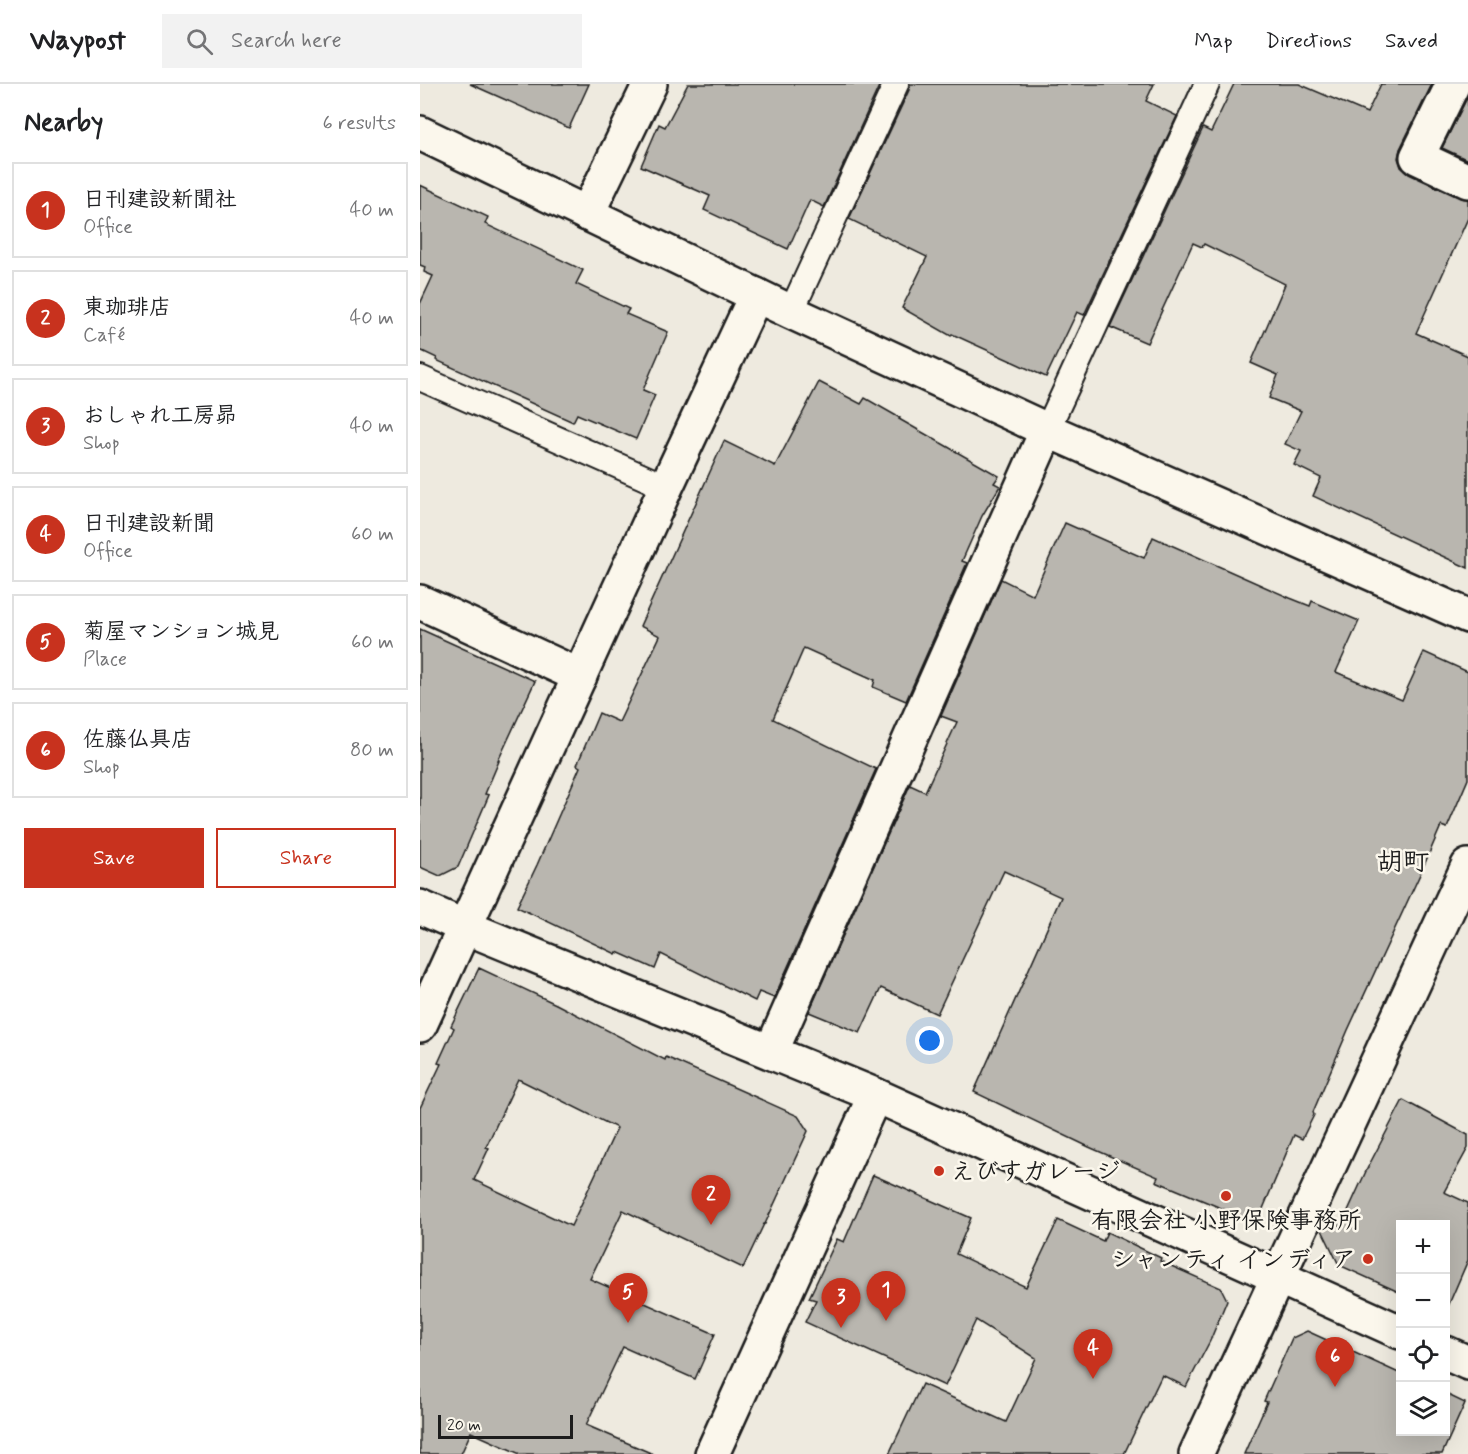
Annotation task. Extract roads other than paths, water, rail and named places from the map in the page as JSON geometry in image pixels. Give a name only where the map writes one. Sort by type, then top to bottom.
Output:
[{"type":"street","points":[[587,214],[650,84]]},
{"type":"street","points":[[1453,84],[1418,157],[1468,181]]},
{"type":"street","points":[[420,133],[790,312],[1047,430],[1468,616]]},
{"type":"street","points":[[420,1025],[756,295]]},
{"type":"street","points":[[771,1052],[1047,430]]},
{"type":"street","points":[[420,602],[580,676]]},
{"type":"street","points":[[1196,1454],[1468,866]]},
{"type":"street","points":[[420,907],[874,1095],[1396,1330]]},
{"type":"street","points":[[712,1454],[874,1095]]},
{"type":"street","points":[[1450,1355],[1468,1363]]},
{"type":"lane","points":[[790,312],[896,84]]},
{"type":"lane","points":[[1047,430],[1208,84]]},
{"type":"lane","points":[[420,378],[666,487]]},
{"type":"place","name":"えびすガレージ","points":[[939,1171]]},
{"type":"place","name":"有限会社 小野保険事務所","points":[[1226,1196]]},
{"type":"place","name":"東珈琲店","points":[[711,1225]]},
{"type":"place","name":"シャンティ インディア","points":[[1368,1259]]},
{"type":"place","name":"日刊建設新聞社","points":[[886,1321]]},
{"type":"place","name":"菊屋マンション城見","points":[[628,1323]]},
{"type":"place","name":"おしゃれ工房昴","points":[[841,1328]]},
{"type":"place","name":"日刊建設新聞","points":[[1093,1379]]},
{"type":"place","name":"佐藤仏具店","points":[[1335,1387]]},
{"type":"district","name":"胡町","points":[[1403,861]]}]
